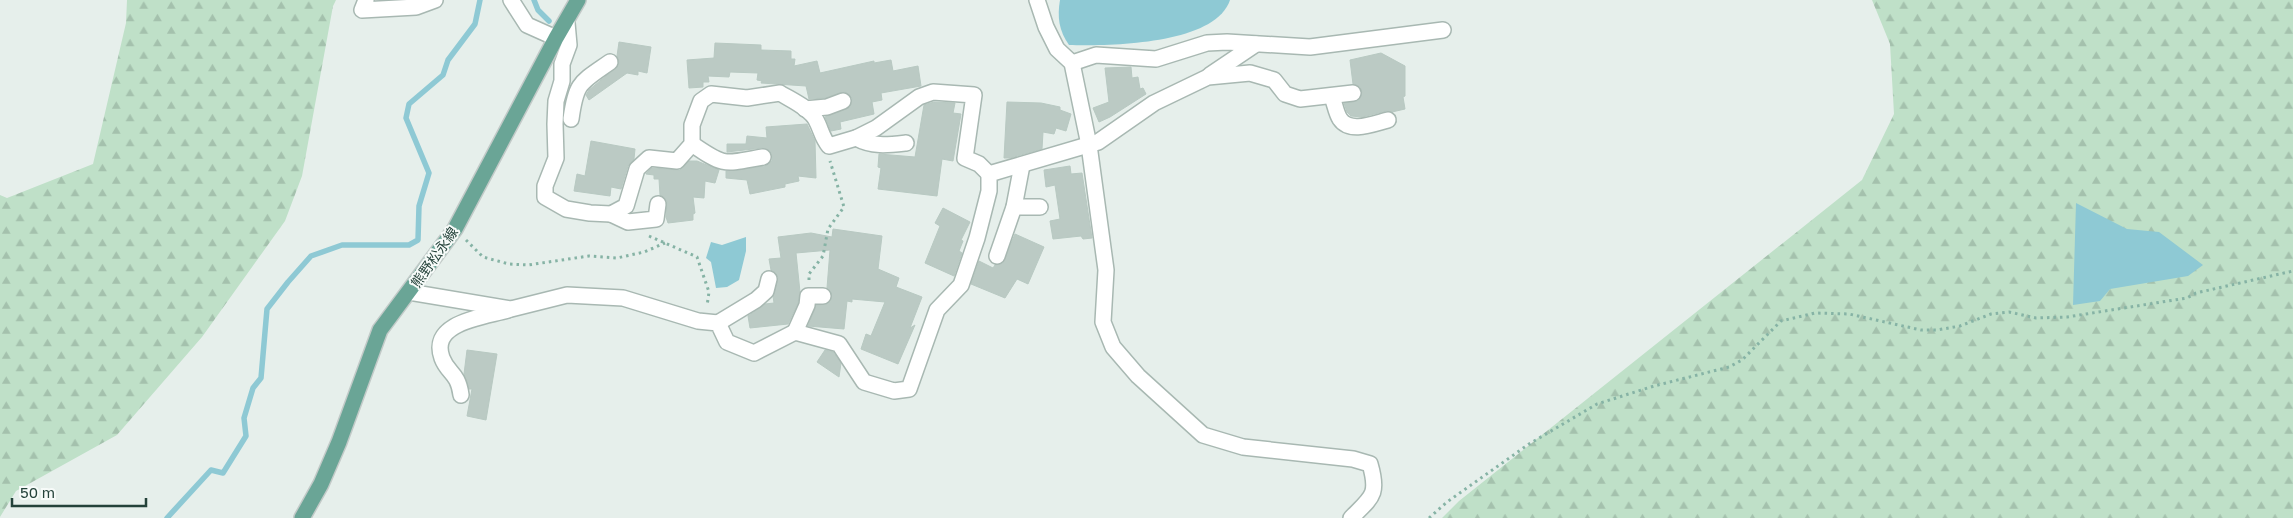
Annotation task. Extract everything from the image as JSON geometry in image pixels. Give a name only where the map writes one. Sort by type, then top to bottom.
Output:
[{"type":"main road","name":"熊野松永線","points":[[302,518],[321,484],[339,442],[380,330],[455,229],[578,0]]},
{"type":"street","points":[[366,0],[362,10],[416,7],[435,0]]},
{"type":"street","points":[[510,0],[527,25],[556,38]]},
{"type":"street","points":[[1037,0],[1046,27],[1058,49],[1072,63],[1089,145],[1106,270],[1104,322],[1113,347],[1138,376],[1203,436],[1243,447],[1353,459],[1370,464],[1375,481],[1372,497],[1351,518]]},
{"type":"street","points":[[556,158],[554,124],[556,101],[562,81],[562,64],[570,45],[567,23]]},
{"type":"street","points":[[1072,63],[1096,55],[1156,59],[1206,43],[1227,42],[1310,47],[1443,30]]},
{"type":"street","points":[[989,174],[1022,166],[1098,142],[1154,103],[1208,77],[1256,44]]},
{"type":"street","points":[[610,62],[584,80],[575,92],[571,119],[546,186],[545,196],[566,209],[611,214],[628,222],[656,219],[658,204]]},
{"type":"street","points":[[1208,77],[1250,73],[1274,80],[1285,94],[1300,99],[1332,97],[1353,93]]},
{"type":"street","points":[[611,214],[626,206],[637,169],[649,158],[677,161],[692,144],[692,126],[702,102],[710,94],[747,98],[780,93],[806,109],[816,119],[823,139],[829,146],[856,138],[876,128],[919,97],[934,92],[974,95],[965,158],[980,164],[989,174],[989,191],[977,238],[961,285],[937,310],[909,389],[894,391],[864,382],[839,344],[795,332]]},
{"type":"street","points":[[1332,97],[1341,120],[1349,125],[1358,127],[1388,120]]},
{"type":"street","points":[[806,109],[827,107],[843,101]]},
{"type":"street","points":[[571,119],[581,107]]},
{"type":"street","points":[[856,138],[867,144],[906,143]]},
{"type":"street","points":[[692,144],[715,159],[728,164],[763,157]]},
{"type":"street","points":[[998,256],[1014,207],[1022,166]]},
{"type":"street","points":[[1014,207],[1040,207]]},
{"type":"street","points":[[461,395],[459,381],[442,358],[440,344],[444,333],[454,326],[567,295],[623,298],[698,321],[718,323],[756,300],[766,291],[769,279]]},
{"type":"street","points":[[410,292],[511,309]]},
{"type":"street","points":[[718,323],[727,342],[754,352],[795,332],[807,305],[808,296],[824,296]]},
{"type":"path","points":[[808,296],[809,274],[823,256],[828,229],[844,207],[823,139]]},
{"type":"path","points":[[628,222],[665,244],[697,257],[709,292],[704,317],[698,321]]},
{"type":"path","points":[[455,229],[483,257],[509,264],[528,265],[589,256],[617,258],[644,252],[665,244]]},
{"type":"path","points":[[1429,518],[1446,502],[1529,444],[1596,404],[1654,386],[1729,367],[1742,360],[1780,321],[1815,313],[1849,314],[1922,330],[1960,326],[1991,314],[2009,312],[2036,318],[2067,317],[2187,298],[2196,293],[2293,271]]},
{"type":"green space","points":[[127,0],[336,0],[333,6],[302,176],[285,221],[202,337],[117,435],[16,491],[0,517],[0,195],[7,198],[93,164],[126,23]]},
{"type":"green space","points":[[1872,0],[2293,0],[2293,518],[1442,518],[1459,501],[1862,180],[1894,114],[1890,44]]},
{"type":"water","points":[[1060,0],[1230,0],[1220,15],[1204,26],[1183,34],[1159,40],[1134,43],[1069,45],[1060,24]]},
{"type":"water","points":[[2076,203],[2127,229],[2159,232],[2203,265],[2188,276],[2110,289],[2100,301],[2073,305]]},
{"type":"water","points":[[746,237],[746,251],[739,280],[727,287],[716,288],[711,262],[706,258],[711,242],[722,245]]},
{"type":"building","points":[[619,42],[651,47],[647,73],[638,71],[638,75],[627,73],[589,100],[586,95],[589,90],[618,66]]},
{"type":"building","points":[[715,43],[761,45],[761,50],[791,51],[791,59],[795,59],[794,66],[817,61],[820,73],[874,61],[874,63],[891,60],[893,71],[918,66],[921,86],[881,93],[882,100],[872,102],[874,114],[840,122],[841,129],[831,131],[825,117],[850,107],[852,98],[845,92],[825,98],[809,99],[806,86],[761,83],[762,81],[757,80],[758,73],[730,72],[729,77],[708,76],[709,82],[703,82],[703,87],[689,88],[687,60],[714,58]]},
{"type":"building","points":[[1381,53],[1405,66],[1405,96],[1403,97],[1405,109],[1392,112],[1386,111],[1362,117],[1351,116],[1347,112],[1344,103],[1358,101],[1362,92],[1360,87],[1353,84],[1350,60]]},
{"type":"building","points":[[1131,67],[1132,78],[1138,77],[1140,89],[1143,88],[1146,94],[1099,122],[1093,108],[1109,102],[1105,68]]},
{"type":"building","points":[[934,102],[955,103],[953,113],[961,114],[953,161],[942,159],[937,196],[878,189],[881,168],[878,167],[879,154],[915,157],[924,105]]},
{"type":"building","points":[[1007,102],[1041,103],[1060,107],[1060,110],[1071,114],[1066,131],[1056,128],[1054,134],[1043,132],[1042,149],[1004,158]]},
{"type":"building","points":[[807,124],[815,141],[816,178],[798,176],[799,181],[785,184],[785,187],[750,194],[747,180],[726,178],[726,171],[765,166],[772,161],[770,151],[762,148],[727,152],[727,144],[746,144],[747,136],[767,138],[766,127]]},
{"type":"building","points":[[591,141],[635,149],[634,159],[628,166],[621,189],[611,187],[610,196],[574,191],[577,174],[585,176]]},
{"type":"building","points":[[689,161],[697,161],[719,170],[715,183],[705,181],[704,198],[693,197],[695,213],[693,214],[693,220],[668,223],[666,217],[667,201],[660,195],[659,179],[654,179],[654,175],[646,174],[652,168],[680,170]]},
{"type":"building","points":[[1070,166],[1071,174],[1082,173],[1092,238],[1083,239],[1081,236],[1053,239],[1050,221],[1060,219],[1055,185],[1046,187],[1044,170]]},
{"type":"building","points":[[943,208],[970,222],[961,240],[963,241],[959,251],[962,253],[954,276],[925,263],[940,226],[935,223]]},
{"type":"building","points":[[833,229],[882,236],[878,269],[899,278],[896,287],[922,297],[910,328],[915,325],[898,364],[861,349],[866,334],[871,336],[885,302],[852,299],[852,302],[847,301],[844,329],[808,326],[816,305],[827,304],[831,300],[831,292],[827,288],[830,250],[796,253],[800,292],[798,303],[788,324],[750,328],[748,316],[765,304],[774,303],[773,296],[778,277],[771,270],[769,259],[781,258],[778,237],[811,233],[832,237]]},
{"type":"building","points":[[1015,234],[1044,247],[1028,284],[1017,279],[1005,298],[971,284],[979,261],[993,268],[995,265],[1003,263]]},
{"type":"building","points":[[467,350],[497,354],[486,420],[467,416],[472,389],[469,389],[464,374]]},
{"type":"building","points":[[825,350],[833,352],[841,363],[839,377],[817,362]]},
{"type":"waterway","points":[[167,518],[211,470],[223,473],[246,436],[244,418],[253,388],[261,378],[267,309],[311,256],[342,245],[409,245],[418,240],[419,206],[429,173],[406,118],[409,104],[443,75],[448,60],[475,24],[480,0]]},
{"type":"waterway","points":[[534,0],[538,10],[549,21]]}]
